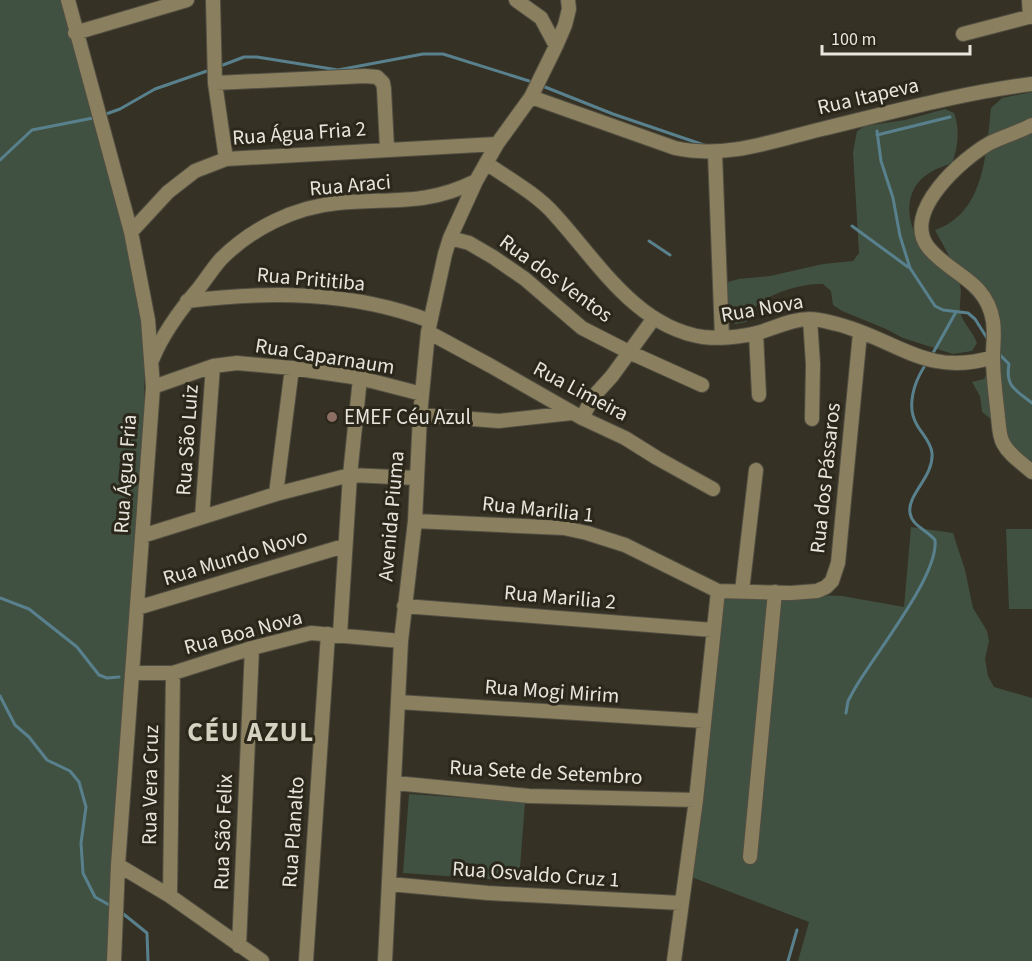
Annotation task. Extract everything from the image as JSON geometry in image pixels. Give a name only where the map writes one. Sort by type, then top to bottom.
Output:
[{"type":"street","name":"Rua Água Fria","points":[[68,0],[75,33],[131,232],[148,320],[153,387],[118,865],[119,958]]},
{"type":"street","points":[[75,33],[187,0]]},
{"type":"street","points":[[213,0],[215,83],[226,159]]},
{"type":"street","points":[[516,0],[541,18],[556,45]]},
{"type":"street","name":"Avenida Piuma","points":[[385,961],[401,641],[415,521],[420,415],[429,327],[450,238],[496,144],[531,97],[566,25],[568,0]]},
{"type":"street","points":[[963,34],[1031,17],[1029,0]]},
{"type":"street","points":[[215,83],[377,77],[383,83],[387,148]]},
{"type":"street","name":"Rua Itapeva","points":[[531,97],[675,148],[715,153],[930,103],[1032,84]]},
{"type":"street","points":[[1032,125],[990,143],[970,157],[939,186],[929,201],[923,219],[923,234],[928,246],[968,279],[981,293],[989,307],[993,321],[993,357],[1000,435],[1012,455],[1032,472]]},
{"type":"street","name":"Rua Água Fria 2","points":[[131,232],[168,192],[195,171],[226,159],[387,148],[496,144]]},
{"type":"street","points":[[715,153],[722,338]]},
{"type":"street","name":"Rua Nova","points":[[486,163],[555,214],[605,275],[654,318],[685,333],[722,338],[756,333],[788,322],[810,319],[842,326],[914,356],[941,363],[965,364],[993,357]]},
{"type":"street","name":"Rua Araci","points":[[151,363],[163,336],[187,301],[221,259],[273,222],[318,206],[407,201],[434,197],[476,181]]},
{"type":"street","name":"Rua dos Ventos","points":[[450,238],[469,243],[493,257],[525,279],[582,328],[702,385]]},
{"type":"street","name":"Rua Prititiba","points":[[187,301],[236,295],[300,295],[371,304],[414,315],[429,327]]},
{"type":"street","points":[[420,415],[499,421],[577,416],[654,318]]},
{"type":"street","name":"Rua dos Pássaros","points":[[810,319],[813,364],[812,419]]},
{"type":"street","name":"Rua Limeira","points":[[429,327],[577,416],[626,438],[713,489]]},
{"type":"street","points":[[756,333],[759,395]]},
{"type":"street","name":"Rua dos Pássaros","points":[[718,591],[816,591],[826,587],[835,574],[847,480],[860,333]]},
{"type":"street","name":"Rua Caparnaum","points":[[153,387],[213,366],[237,363],[360,378],[422,394]]},
{"type":"street","name":"Rua São Luiz","points":[[202,517],[213,366]]},
{"type":"street","points":[[276,494],[292,368]]},
{"type":"street","name":"Rua Planalto","points":[[306,961],[334,634],[360,378]]},
{"type":"street","points":[[742,591],[756,470]]},
{"type":"street","points":[[142,536],[276,494],[350,475],[417,478]]},
{"type":"street","name":"Rua Marilia 1","points":[[415,521],[564,528],[587,533],[625,545],[718,591]]},
{"type":"street","name":"Rua Mundo Novo","points":[[138,608],[344,546]]},
{"type":"street","points":[[674,961],[696,800],[718,591]]},
{"type":"street","points":[[750,857],[775,592]]},
{"type":"street","name":"Rua Marilia 2","points":[[404,606],[713,630]]},
{"type":"street","name":"Rua Boa Nova","points":[[132,673],[172,673],[252,648],[311,633],[401,641]]},
{"type":"street","name":"Rua São Felix","points":[[239,945],[252,648]]},
{"type":"street","name":"Rua Vera Cruz","points":[[170,896],[172,673]]},
{"type":"street","name":"Rua Mogi Mirim","points":[[398,702],[704,721]]},
{"type":"street","name":"Rua Sete de Setembro","points":[[394,783],[529,796],[696,800]]},
{"type":"street","points":[[118,865],[170,896],[262,961]]},
{"type":"street","name":"Rua Osvaldo Cruz 1","points":[[389,884],[500,894],[681,903]]},
{"type":"green space","points":[[0,0],[65,0],[112,165],[145,331],[144,414],[136,586],[110,961],[0,961]]},
{"type":"green space","points":[[1032,92],[1032,472],[1017,455],[1002,428],[982,412],[980,396],[972,382],[984,379],[1001,345],[988,313],[968,291],[935,230],[952,222],[973,196],[984,162],[991,108],[1002,98]]},
{"type":"green space","points":[[945,109],[954,113],[957,125],[958,138],[954,157],[952,163],[923,177],[917,184],[910,198],[910,215],[921,248],[953,275],[959,283],[961,314],[977,343],[972,351],[953,354],[903,338],[842,311],[833,305],[831,291],[823,284],[797,287],[779,293],[756,306],[746,322],[736,324],[727,321],[725,291],[728,282],[770,276],[823,264],[853,261],[859,253],[853,152],[857,131],[865,126],[905,120]]},
{"type":"green space","points":[[911,527],[953,533],[965,570],[973,608],[987,631],[989,641],[985,659],[988,676],[994,687],[1032,698],[1032,961],[798,961],[809,922],[681,873],[715,591],[842,596],[904,607]]},
{"type":"green space","points":[[1006,529],[1032,529],[1032,609],[1009,609]]},
{"type":"green space","points":[[409,794],[525,802],[519,881],[403,873]]},
{"type":"waterway","points":[[223,65],[244,57],[257,57],[338,70],[423,54],[443,54],[529,81]]},
{"type":"waterway","points":[[106,114],[120,109],[155,89],[207,71]]},
{"type":"waterway","points":[[545,87],[613,114],[704,145]]},
{"type":"waterway","points":[[877,135],[950,117]]},
{"type":"waterway","points":[[0,160],[32,130],[93,118]]},
{"type":"waterway","points":[[877,131],[881,161],[893,198],[900,236],[910,268],[935,306],[943,310],[968,313],[975,319],[987,338]]},
{"type":"waterway","points":[[852,226],[908,267]]},
{"type":"waterway","points":[[649,241],[670,255]]},
{"type":"waterway","points":[[933,353],[956,312]]},
{"type":"waterway","points":[[1000,355],[1009,364],[1010,383],[1032,403]]},
{"type":"waterway","points":[[846,713],[848,701],[854,690],[916,594],[927,574],[933,555],[935,540],[917,525],[910,513],[912,499],[932,462],[930,445],[917,425],[912,411],[914,388],[924,367]]},
{"type":"waterway","points":[[0,598],[29,609],[77,647],[99,675],[107,678],[119,677]]},
{"type":"waterway","points":[[0,696],[15,725],[29,737],[47,760],[70,771],[79,782],[86,807],[81,843],[83,873],[95,897],[113,907]]},
{"type":"waterway","points":[[121,912],[147,933],[148,961]]},
{"type":"waterway","points":[[788,961],[797,930]]},
{"type":"place","name":"EMEF Céu Azul","points":[[332,417]]},
{"type":"district","name":"CÉU AZUL","points":[[251,732]]}]
